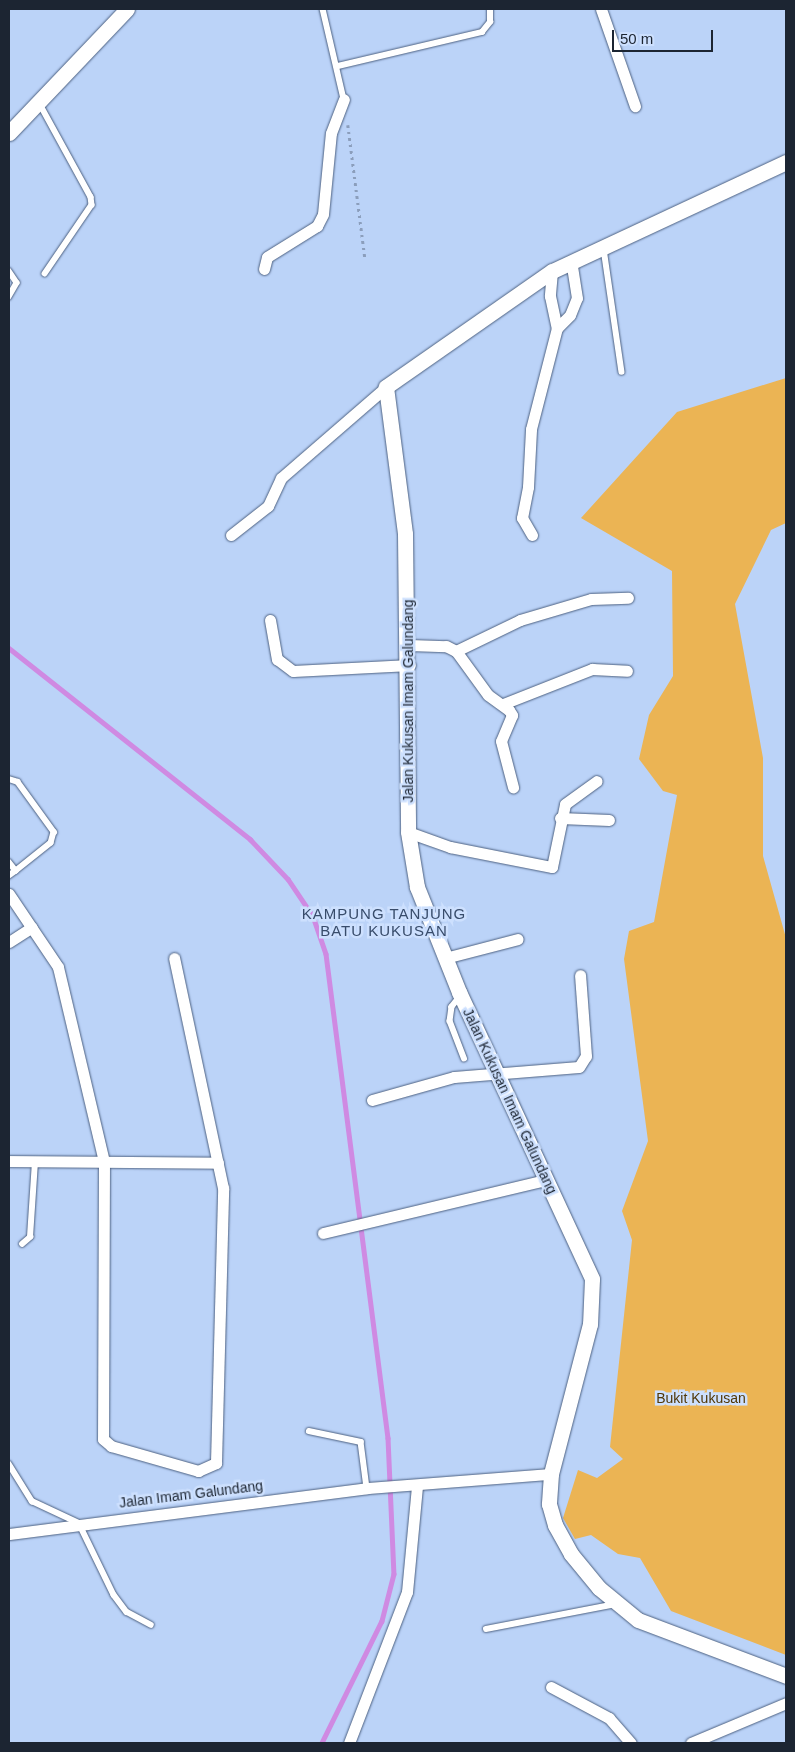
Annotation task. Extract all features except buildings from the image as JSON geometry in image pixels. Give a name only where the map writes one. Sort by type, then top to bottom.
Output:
[{"type":"street","points":[[9,133],[127,9]]},
{"type":"street","points":[[601,9],[635,106]]},
{"type":"street","points":[[264,269],[267,256],[317,226],[323,214],[331,133],[344,99]]},
{"type":"street","points":[[231,535],[268,506],[281,478],[386,387],[552,271],[786,162]]},
{"type":"street","points":[[557,328],[570,315],[577,298],[571,262]]},
{"type":"street","points":[[532,534],[522,518],[528,487],[529,444],[557,328],[550,296],[552,271]]},
{"type":"street","name":"Jalan Kukusan Imam Galundang","points":[[386,387],[400,478],[410,665],[408,832],[417,887],[444,958],[461,996],[584,1259],[594,1297],[584,1353],[551,1474],[549,1504],[555,1525],[571,1554],[616,1604],[661,1632],[747,1658],[786,1676]]},
{"type":"street","points":[[456,651],[520,620],[591,599],[628,598]]},
{"type":"street","points":[[270,620],[277,659],[293,671],[410,665]]},
{"type":"street","points":[[409,645],[446,646],[456,651],[488,695],[503,704],[512,715],[501,741],[513,787]]},
{"type":"street","points":[[503,704],[592,669],[627,671]]},
{"type":"street","points":[[408,832],[450,847],[548,868],[554,865],[560,818],[565,804],[597,781]]},
{"type":"street","points":[[560,818],[609,820]]},
{"type":"street","points":[[9,894],[32,927],[63,981],[104,1161],[100,1430],[111,1446],[198,1471],[216,1463],[224,1231],[218,1163],[174,958]]},
{"type":"street","points":[[9,942],[32,927]]},
{"type":"street","points":[[444,958],[518,939]]},
{"type":"street","points":[[372,1100],[454,1077],[497,1076],[584,1063],[580,975]]},
{"type":"street","points":[[9,1160],[218,1163]]},
{"type":"street","points":[[323,1233],[546,1180]]},
{"type":"street","name":"Jalan Imam Galundang","points":[[9,1534],[79,1522],[372,1488],[413,1487],[551,1474]]},
{"type":"street","points":[[349,1743],[407,1592],[413,1487]]},
{"type":"street","points":[[551,1687],[609,1718],[631,1743]]},
{"type":"street","points":[[691,1743],[786,1703]]},
{"type":"lane","points":[[323,9],[338,66],[344,99]]},
{"type":"lane","points":[[338,66],[482,32],[490,22],[490,9]]},
{"type":"lane","points":[[39,102],[91,197],[92,205],[45,274]]},
{"type":"lane","points":[[603,247],[622,372]]},
{"type":"lane","points":[[9,271],[17,283],[9,297]]},
{"type":"lane","points":[[9,778],[18,782],[54,832],[51,843],[9,876]]},
{"type":"lane","points":[[9,862],[16,871]]},
{"type":"lane","points":[[461,996],[449,1014],[464,1058]]},
{"type":"lane","points":[[22,1244],[30,1237],[35,1161]]},
{"type":"lane","points":[[309,1431],[361,1442],[372,1488]]},
{"type":"lane","points":[[9,1464],[32,1501],[79,1522],[114,1595],[127,1612],[151,1626]]},
{"type":"lane","points":[[486,1629],[616,1604]]},
{"type":"path","points":[[344,99],[365,257]]},
{"type":"green space","name":"Bukit Kukusan","points":[[786,378],[786,523],[771,530],[735,604],[763,758],[763,856],[786,938],[786,1655],[671,1611],[640,1558],[618,1554],[591,1535],[575,1539],[563,1518],[578,1470],[597,1478],[623,1459],[610,1447],[632,1240],[622,1211],[648,1141],[624,959],[629,931],[654,922],[677,795],[663,791],[639,759],[649,715],[673,676],[672,571],[581,518],[677,412]]},
{"type":"waterway","points":[[9,648],[250,839],[288,879],[313,916],[326,954],[388,1438],[394,1574],[382,1621],[322,1743]]},
{"type":"district","name":"KAMPUNG TANJUNG BATU KUKUSAN","points":[[384,922]]}]
